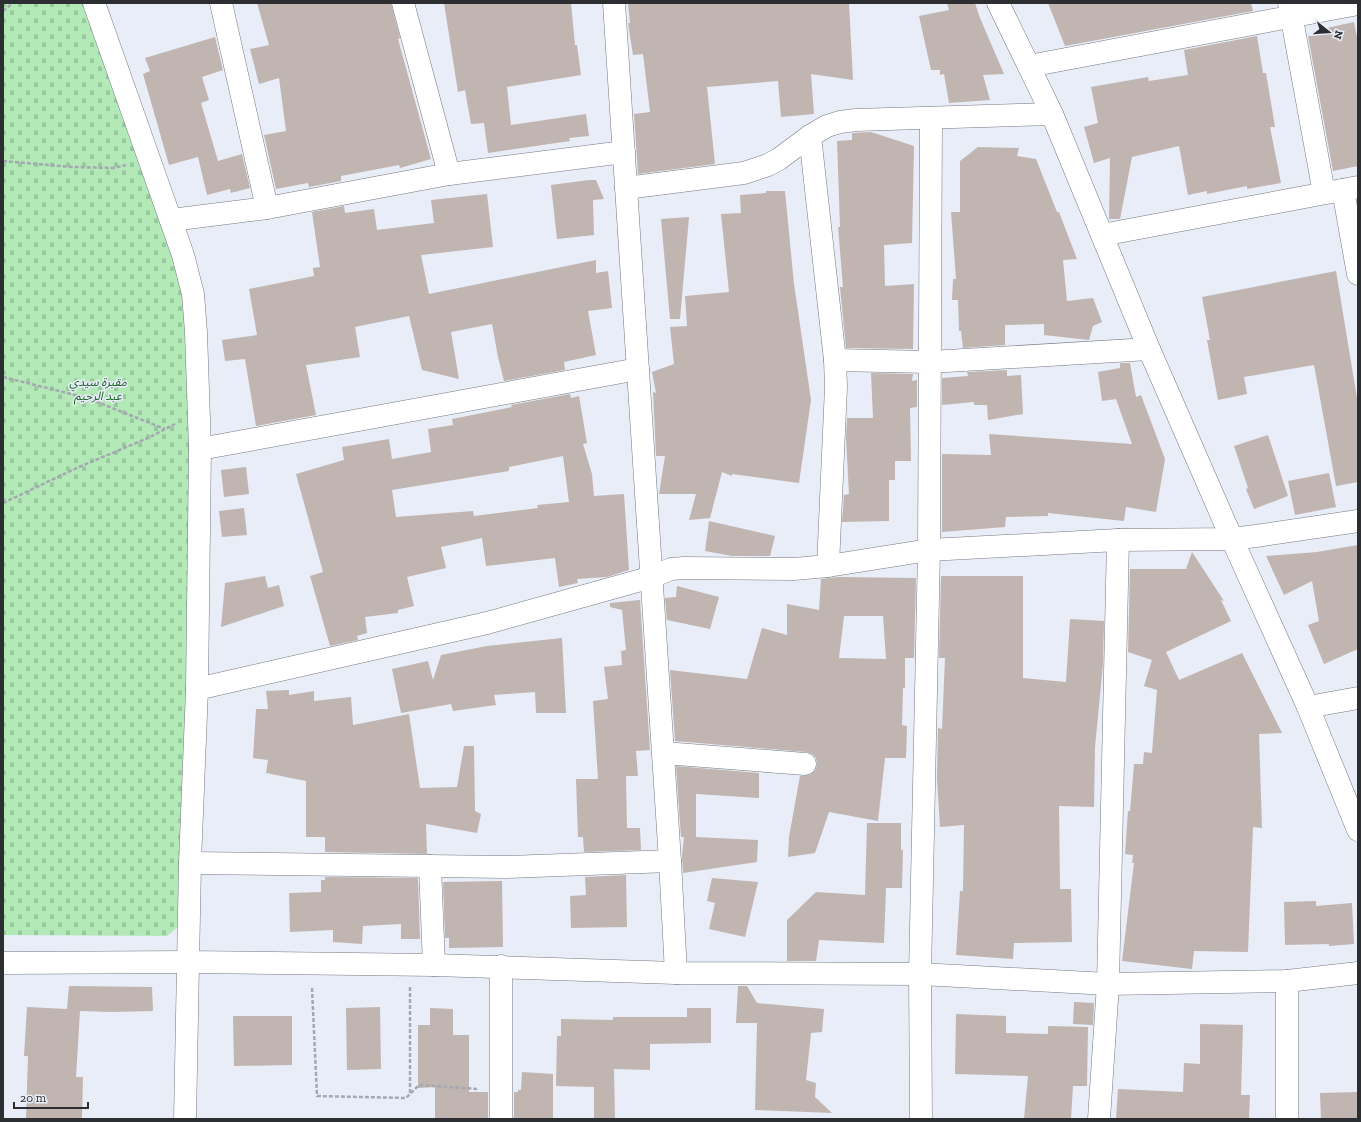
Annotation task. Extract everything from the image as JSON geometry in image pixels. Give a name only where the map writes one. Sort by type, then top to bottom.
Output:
[{"type":"street","points":[[94,3],[184,255],[193,294],[200,449],[197,688],[190,863],[185,1119]]},
{"type":"street","points":[[221,3],[267,208]]},
{"type":"street","points":[[403,3],[448,174]]},
{"type":"street","points":[[614,3],[664,754],[676,973]]},
{"type":"street","points":[[998,3],[1052,114],[1149,349],[1308,707],[1358,830]]},
{"type":"street","points":[[1029,66],[1290,9],[1358,4]]},
{"type":"street","points":[[1290,9],[1342,190],[1358,274]]},
{"type":"street","points":[[626,188],[744,173],[768,165],[779,159],[810,136],[827,126],[840,122],[856,120],[1052,114]]},
{"type":"street","points":[[921,1119],[920,974],[930,550],[931,118]]},
{"type":"street","points":[[810,136],[835,360],[836,387],[828,566]]},
{"type":"street","points":[[171,220],[267,208],[448,174],[624,152]]},
{"type":"street","points":[[1102,235],[1342,190]]},
{"type":"street","points":[[835,360],[930,362],[1149,349]]},
{"type":"street","points":[[200,449],[638,369]]},
{"type":"street","points":[[197,688],[487,623],[652,577],[672,570],[684,568],[794,569],[828,566],[930,550],[1118,540],[1232,538],[1256,536],[1358,521]]},
{"type":"street","points":[[1099,1119],[1108,984],[1118,540]]},
{"type":"street","points":[[1308,707],[1358,698]]},
{"type":"street","points":[[664,754],[805,764]]},
{"type":"street","points":[[190,863],[506,867],[670,861]]},
{"type":"street","points":[[430,866],[434,965]]},
{"type":"street","points":[[3,964],[188,962],[501,966],[676,973],[920,974],[1108,984],[1287,981],[1358,974]]},
{"type":"street","points":[[501,966],[501,1119]]},
{"type":"street","points":[[1287,981],[1287,1119]]},
{"type":"path","points":[[3,11],[12,3]]},
{"type":"path","points":[[3,161],[114,168],[149,159]]},
{"type":"path","points":[[3,377],[87,398],[165,429]]},
{"type":"path","points":[[3,503],[79,467],[148,438],[199,412]]},
{"type":"path","points":[[310,963],[317,1096],[406,1098],[419,1085],[501,1090]]},
{"type":"path","points":[[410,965],[410,1094]]},
{"type":"green space","name":"مقبرة سيدي عبد الرحيم","points":[[3,3],[105,3],[193,294],[187,919],[167,936],[3,935]]},
{"type":"building","points":[[257,3],[391,3],[400,38],[398,39],[431,159],[400,168],[399,165],[341,176],[341,181],[309,187],[308,183],[276,189],[264,135],[286,131],[279,78],[259,84],[250,49],[269,45]]},
{"type":"building","points":[[444,3],[571,3],[575,45],[577,45],[581,75],[507,87],[511,125],[586,114],[589,136],[569,138],[570,141],[488,153],[484,123],[471,124],[465,90],[458,92]]},
{"type":"building","points":[[628,3],[849,3],[853,80],[811,74],[814,114],[781,117],[778,81],[707,87],[715,164],[638,174],[634,114],[650,112],[643,54],[633,55],[628,23],[630,23]]},
{"type":"building","points":[[947,3],[975,3],[1004,74],[983,75],[990,100],[949,103],[944,74],[940,75],[940,70],[931,70],[919,16],[949,10]]},
{"type":"building","points":[[1048,3],[1251,3],[1253,11],[1065,46]]},
{"type":"building","points":[[1354,22],[1358,42],[1358,166],[1333,171],[1308,36],[1323,32],[1322,29]]},
{"type":"building","points":[[1257,36],[1263,73],[1266,73],[1275,127],[1270,127],[1281,183],[1247,189],[1247,186],[1207,194],[1207,191],[1188,195],[1179,146],[1132,157],[1120,219],[1109,219],[1110,158],[1094,163],[1084,127],[1098,123],[1091,87],[1148,77],[1149,81],[1188,75],[1184,50]]},
{"type":"building","points":[[215,37],[223,70],[202,77],[209,100],[201,103],[218,161],[242,154],[250,188],[231,193],[230,189],[207,195],[198,157],[169,165],[143,74],[150,71],[145,58]]},
{"type":"building","points":[[871,132],[914,146],[912,243],[884,245],[885,286],[914,284],[913,349],[846,348],[840,287],[843,287],[838,227],[840,227],[837,141],[852,140],[852,133]]},
{"type":"building","points":[[978,147],[1019,148],[1017,156],[1036,159],[1077,259],[1063,260],[1067,301],[1093,298],[1102,322],[1093,326],[1089,340],[1044,335],[1044,324],[1005,325],[1005,345],[963,348],[961,331],[959,331],[958,300],[952,300],[953,279],[956,279],[951,212],[960,212],[960,161]]},
{"type":"building","points":[[596,180],[604,199],[593,200],[594,235],[557,239],[551,185]]},
{"type":"building","points":[[766,191],[785,191],[794,284],[811,400],[799,483],[732,474],[732,476],[722,472],[710,518],[689,520],[696,494],[659,494],[665,456],[656,456],[653,392],[656,393],[652,372],[674,364],[670,327],[687,326],[685,296],[729,292],[721,214],[741,213],[740,195],[766,193]]},
{"type":"building","points":[[487,194],[493,247],[421,255],[429,294],[596,260],[596,273],[608,271],[612,308],[588,311],[596,355],[564,362],[565,370],[504,381],[492,324],[451,332],[459,379],[422,370],[409,316],[355,327],[360,357],[306,365],[316,415],[256,426],[245,359],[225,361],[222,340],[257,335],[249,289],[314,276],[313,268],[320,267],[312,212],[344,206],[345,213],[374,209],[377,230],[434,223],[431,200]]},
{"type":"building","points":[[689,217],[680,319],[670,319],[661,219]]},
{"type":"building","points":[[1336,271],[1358,404],[1358,482],[1336,486],[1314,365],[1244,377],[1247,394],[1218,400],[1207,340],[1210,340],[1202,297]]},
{"type":"building","points":[[1120,363],[1130,363],[1136,397],[1141,395],[1165,459],[1156,512],[1126,507],[1124,521],[1048,513],[1048,516],[1006,517],[1005,527],[942,532],[942,454],[991,455],[989,434],[1132,444],[1116,399],[1102,401],[1098,372],[1120,368]]},
{"type":"building","points":[[1007,370],[1007,376],[1021,375],[1023,414],[988,420],[987,405],[974,405],[974,402],[942,405],[942,378],[968,376],[967,372]]},
{"type":"building","points":[[871,373],[913,374],[912,381],[917,380],[917,407],[910,408],[911,461],[895,461],[895,480],[889,480],[889,521],[842,522],[844,495],[849,494],[846,438],[847,418],[873,418]]},
{"type":"building","points":[[570,394],[571,398],[579,396],[587,443],[583,444],[592,474],[594,496],[624,494],[629,570],[607,577],[577,579],[578,583],[559,587],[555,558],[486,566],[482,538],[441,547],[446,568],[407,577],[414,606],[398,610],[398,613],[365,617],[367,633],[357,636],[358,640],[330,646],[310,576],[323,572],[296,474],[344,460],[342,447],[389,439],[392,459],[431,452],[428,429],[453,425],[452,419],[512,407],[511,405]],"holes":[[[563,456],[569,502],[537,505],[538,508],[474,516],[473,511],[396,517],[392,490],[509,471],[509,467]]]},
{"type":"building","points":[[1268,435],[1288,496],[1254,509],[1246,489],[1248,488],[1234,446]]},
{"type":"building","points":[[246,467],[249,494],[224,497],[221,470]]},
{"type":"building","points":[[1329,473],[1336,507],[1295,515],[1288,481]]},
{"type":"building","points":[[244,508],[247,535],[222,537],[219,511]]},
{"type":"building","points":[[709,521],[775,536],[770,556],[732,556],[705,551]]},
{"type":"building","points":[[1358,545],[1358,649],[1324,664],[1308,625],[1319,621],[1312,581],[1284,595],[1266,556],[1317,552]]},
{"type":"building","points":[[1192,552],[1224,601],[1221,600],[1231,621],[1166,652],[1179,680],[1242,653],[1282,733],[1259,734],[1262,828],[1253,827],[1248,952],[1194,951],[1192,969],[1122,961],[1134,863],[1132,863],[1133,855],[1125,854],[1128,811],[1130,811],[1134,764],[1143,764],[1144,752],[1152,753],[1157,690],[1144,686],[1152,660],[1128,652],[1130,569],[1186,569]]},
{"type":"building","points":[[265,576],[268,588],[279,585],[284,606],[221,627],[225,583]]},
{"type":"building","points":[[941,576],[1023,576],[1023,678],[1066,682],[1070,619],[1104,621],[1103,664],[1095,747],[1094,807],[1059,806],[1060,889],[1071,889],[1072,942],[1014,943],[1013,959],[956,955],[960,891],[963,891],[964,825],[940,827],[937,779],[938,728],[942,729],[945,658],[939,658]]},
{"type":"building","points":[[839,577],[916,578],[914,658],[905,658],[905,688],[903,688],[902,725],[907,726],[906,758],[885,758],[878,821],[829,812],[815,853],[788,857],[789,837],[800,776],[810,775],[815,771],[817,765],[816,758],[812,754],[806,752],[675,741],[670,670],[747,679],[762,628],[787,635],[787,604],[819,610],[821,579]],"holes":[[[844,616],[883,616],[886,659],[839,658]]]},
{"type":"building","points":[[677,586],[719,597],[710,629],[667,620],[665,598],[676,597]]},
{"type":"building","points":[[640,600],[650,750],[636,751],[638,776],[626,776],[627,828],[640,828],[641,850],[584,852],[583,837],[578,837],[576,779],[598,779],[593,701],[608,699],[604,667],[622,665],[621,651],[626,650],[622,610],[610,607],[610,603]]},
{"type":"building","points":[[562,638],[566,713],[536,713],[535,692],[494,695],[496,705],[453,711],[451,704],[401,713],[392,669],[428,661],[433,680],[441,655],[487,646]]},
{"type":"building","points":[[289,690],[289,695],[314,691],[314,701],[351,697],[353,725],[409,714],[420,788],[457,787],[464,746],[474,746],[475,811],[481,814],[477,833],[426,824],[427,854],[325,852],[325,837],[306,837],[306,781],[266,773],[268,760],[253,758],[256,709],[268,709],[266,691]]},
{"type":"building","points":[[676,766],[759,773],[759,798],[696,794],[696,837],[758,840],[757,862],[683,873],[682,855],[684,837],[681,837]]},
{"type":"building","points":[[867,823],[901,823],[901,850],[903,850],[902,888],[886,888],[884,943],[819,940],[816,961],[787,961],[787,920],[816,892],[865,895]]},
{"type":"building","points":[[626,875],[627,927],[571,928],[570,896],[586,895],[585,877]]},
{"type":"building","points":[[325,877],[418,878],[420,939],[401,939],[401,924],[363,926],[362,944],[333,942],[333,930],[290,932],[289,893],[321,892],[321,880],[325,880]]},
{"type":"building","points":[[712,878],[758,882],[745,937],[709,929],[715,903],[707,901]]},
{"type":"building","points":[[502,881],[503,947],[449,948],[449,938],[445,938],[443,882]]},
{"type":"building","points":[[1316,901],[1316,906],[1352,903],[1354,944],[1329,946],[1329,944],[1285,945],[1284,902]]},
{"type":"building","points":[[69,986],[152,987],[153,1011],[80,1011],[76,1077],[83,1077],[82,1119],[26,1119],[28,1056],[24,1056],[27,1007],[67,1009]]},
{"type":"building","points":[[738,986],[747,986],[757,1003],[824,1009],[822,1032],[811,1033],[806,1080],[816,1083],[815,1097],[832,1113],[755,1110],[757,1023],[736,1023]]},
{"type":"building","points":[[1074,1002],[1094,1003],[1093,1025],[1073,1024]]},
{"type":"building","points":[[380,1007],[381,1069],[347,1070],[346,1008]]},
{"type":"building","points":[[430,1008],[453,1009],[453,1035],[469,1035],[469,1092],[488,1092],[488,1119],[435,1119],[435,1087],[418,1088],[418,1025],[430,1025]]},
{"type":"building","points":[[687,1008],[711,1008],[711,1043],[650,1044],[650,1070],[614,1069],[615,1119],[594,1119],[594,1087],[556,1086],[557,1036],[561,1036],[561,1019],[613,1020],[613,1017],[687,1017]]},
{"type":"building","points":[[956,1014],[1006,1016],[1006,1033],[1048,1034],[1048,1026],[1088,1027],[1087,1086],[1073,1086],[1071,1119],[1024,1119],[1028,1076],[955,1074]]},
{"type":"building","points":[[233,1016],[292,1016],[292,1065],[234,1066]]},
{"type":"building","points":[[1200,1024],[1243,1025],[1241,1095],[1250,1095],[1249,1119],[1116,1119],[1118,1089],[1183,1092],[1184,1063],[1200,1064]]},
{"type":"building","points":[[522,1072],[553,1074],[553,1119],[514,1119],[514,1092],[521,1090]]},
{"type":"building","points":[[1358,1092],[1358,1119],[1321,1119],[1320,1093]]}]
